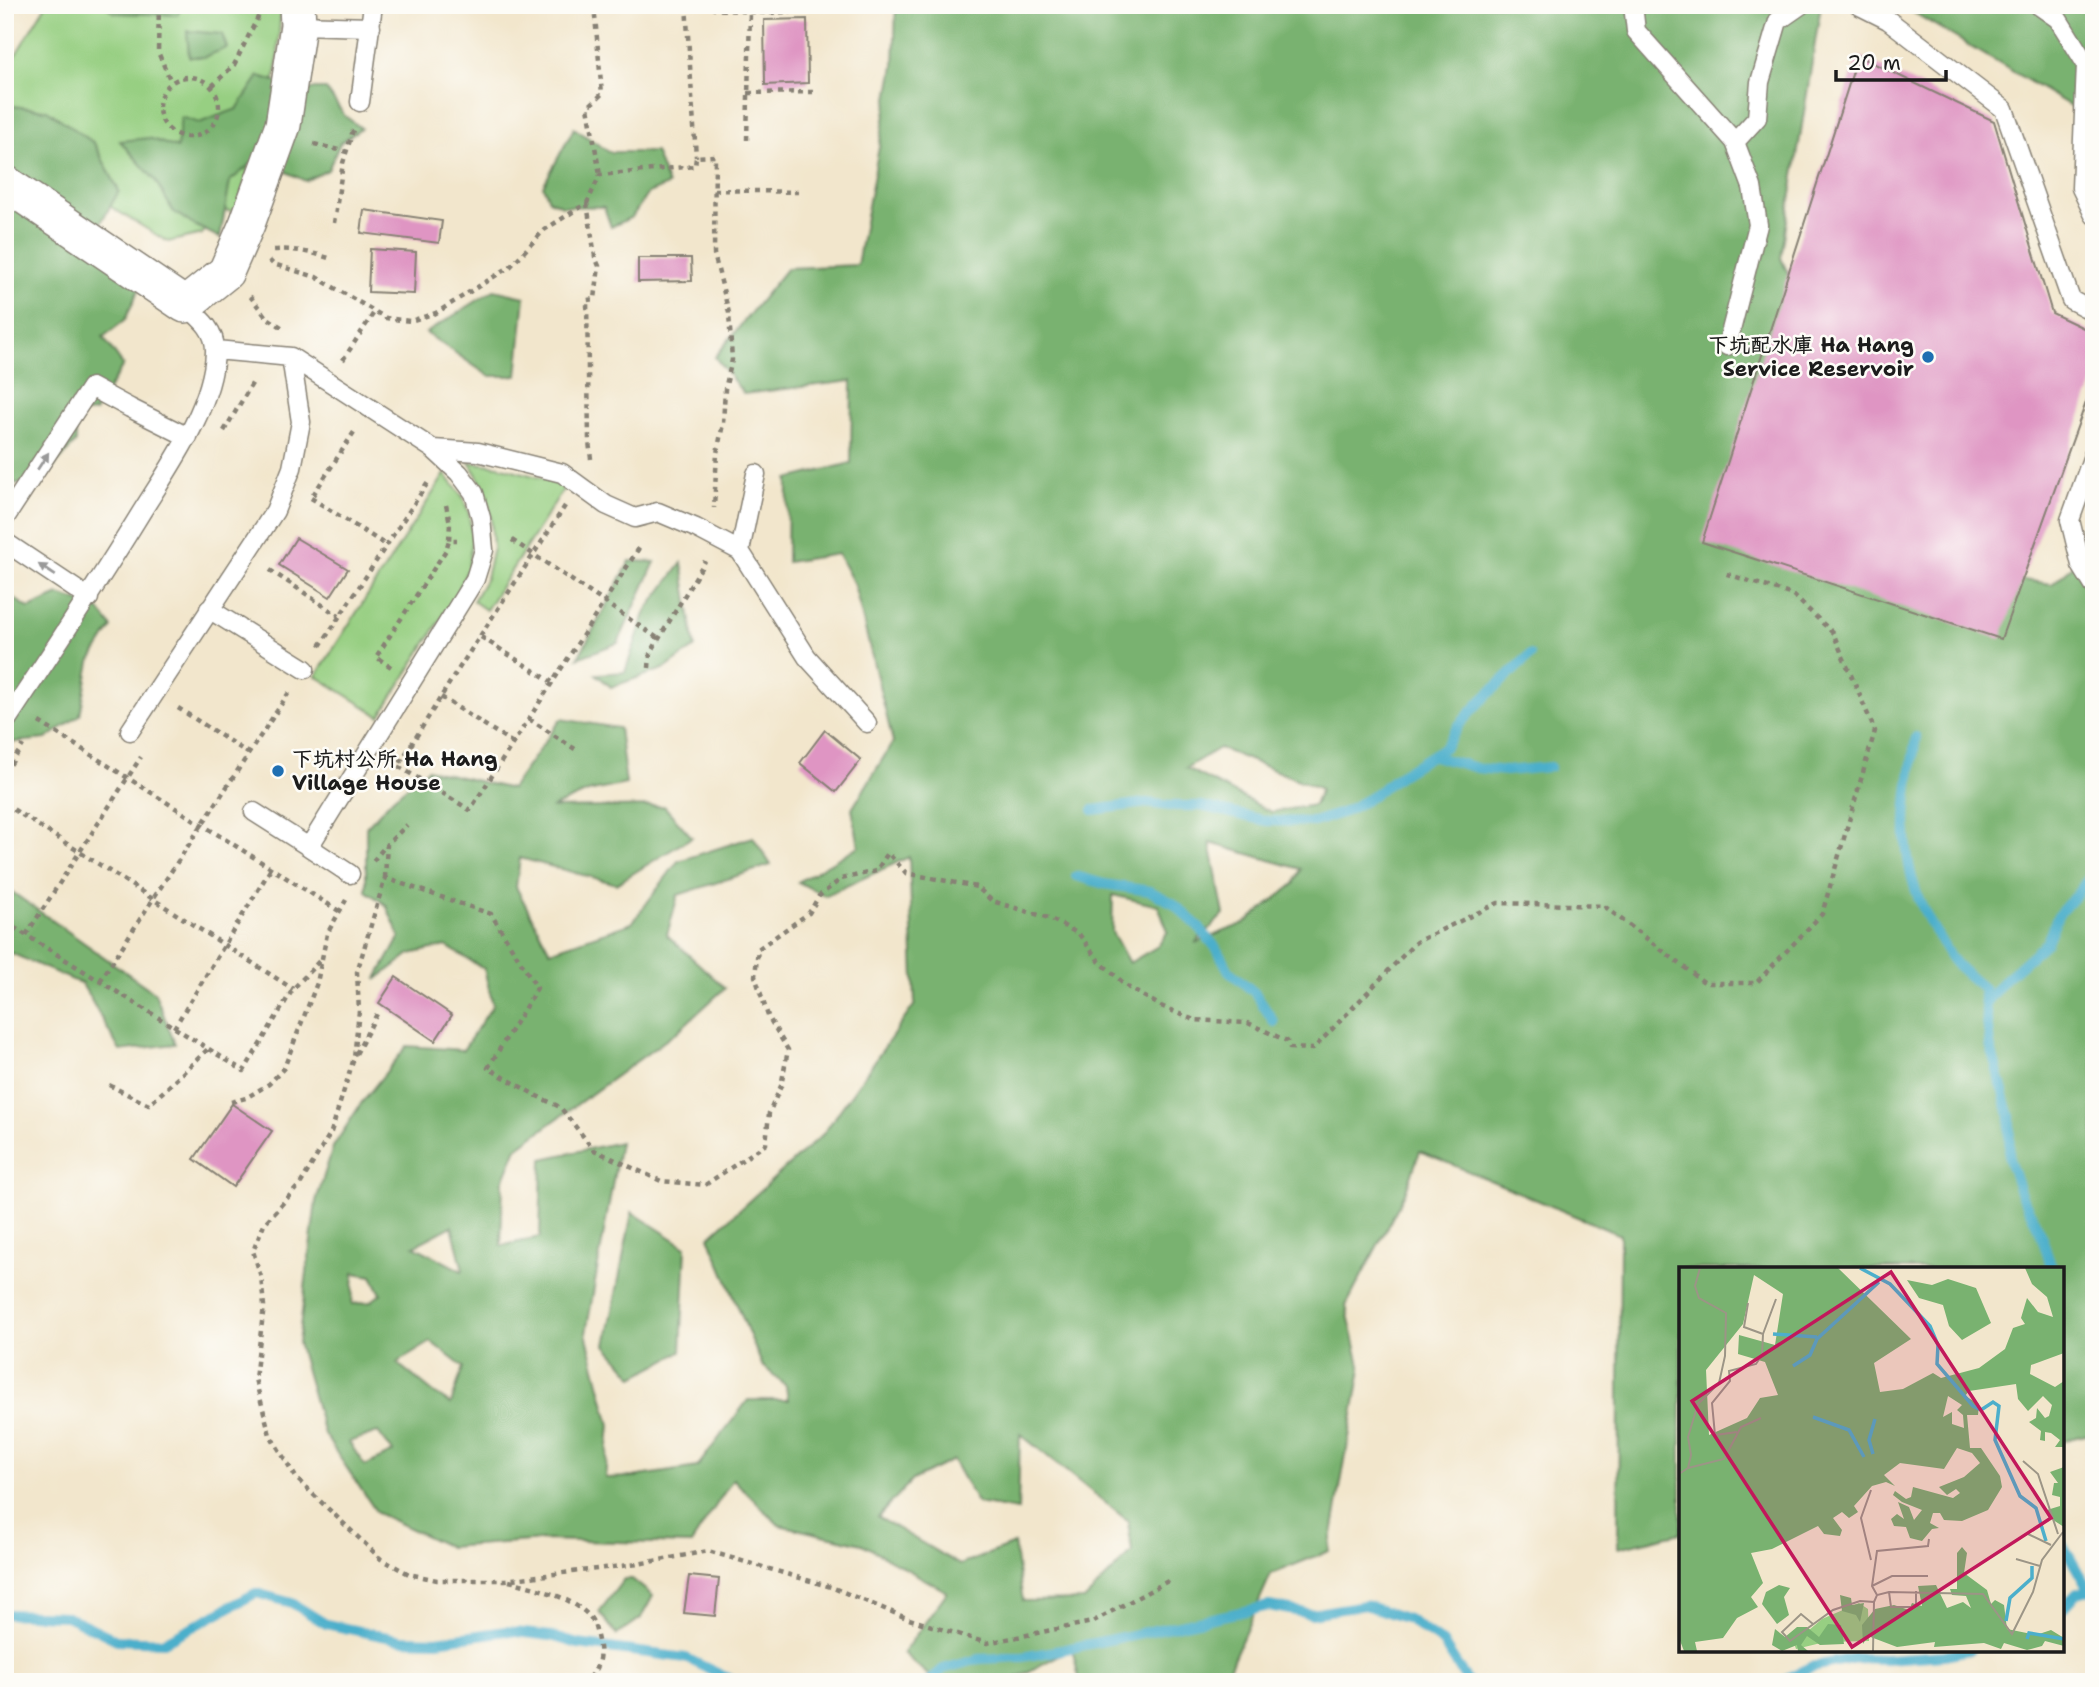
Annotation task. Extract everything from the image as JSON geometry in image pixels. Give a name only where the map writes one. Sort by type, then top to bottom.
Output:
[{"type":"street","points":[[5,183],[185,305],[226,272],[247,223],[283,125],[297,15]]},
{"type":"lane","points":[[360,103],[373,5]]},
{"type":"lane","points":[[1633,5],[1636,30],[1735,142],[1752,187],[1758,225],[1727,346]]},
{"type":"lane","points":[[1735,142],[1757,118],[1760,82],[1778,20],[1801,5]]},
{"type":"lane","points":[[1858,5],[1888,20],[2004,108],[2071,300],[2094,312]]},
{"type":"lane","points":[[2038,5],[2058,19],[2087,64],[2081,188],[2094,215]]},
{"type":"lane","points":[[297,15],[371,27]]},
{"type":"lane","points":[[5,723],[89,598],[188,437],[208,390],[216,350],[209,326],[185,305]]},
{"type":"lane","points":[[216,350],[291,357],[433,449],[459,472],[474,494],[481,518],[484,550],[475,579],[309,847]]},
{"type":"lane","points":[[130,731],[275,511],[292,468],[301,422],[291,357]]},
{"type":"lane","points":[[5,518],[91,387],[188,437]]},
{"type":"lane","points":[[433,449],[478,452],[562,473],[606,505],[635,518],[658,512],[740,551],[807,657],[867,723]]},
{"type":"lane","points":[[2094,453],[2070,520],[2081,565],[2094,586]]},
{"type":"lane","points":[[740,551],[756,474]]},
{"type":"lane","points":[[5,542],[89,598]]},
{"type":"lane","points":[[209,609],[305,669]]},
{"type":"lane","points":[[254,812],[309,847],[351,883]]},
{"type":"path","points":[[159,5],[158,52],[171,82]]},
{"type":"path","points":[[212,86],[234,65],[263,5]]},
{"type":"path","points":[[266,258],[273,264],[316,277],[386,318],[410,321],[436,313],[511,266],[544,230],[587,203],[600,175],[589,107],[602,94],[594,5]]},
{"type":"path","points":[[600,175],[695,166],[687,5]]},
{"type":"path","points":[[715,5],[714,9],[768,13],[815,10]]},
{"type":"path","points":[[747,140],[750,12]]},
{"type":"path","points":[[185,77],[200,78],[212,86],[220,100],[218,117],[209,130],[194,137],[178,136],[165,126],[159,111],[161,95],[171,82],[185,77]]},
{"type":"path","points":[[748,93],[814,92]]},
{"type":"path","points":[[334,223],[343,163],[360,103]]},
{"type":"path","points":[[312,144],[347,152]]},
{"type":"path","points":[[649,668],[650,654],[716,538],[717,453],[732,351],[729,313],[714,254],[715,156],[696,157]]},
{"type":"path","points":[[714,190],[798,192]]},
{"type":"path","points":[[587,203],[595,257],[600,266],[595,299],[587,300],[591,462]]},
{"type":"path","points":[[271,251],[282,249],[332,259]]},
{"type":"path","points":[[249,295],[266,317],[293,334]]},
{"type":"path","points":[[340,364],[375,311]]},
{"type":"path","points":[[100,981],[428,481]]},
{"type":"path","points":[[578,485],[398,766],[470,810],[644,540]]},
{"type":"path","points":[[311,498],[386,545]]},
{"type":"path","points":[[406,692],[398,674],[376,657],[446,550],[449,540]]},
{"type":"path","points":[[534,556],[659,639]]},
{"type":"path","points":[[266,568],[339,616]]},
{"type":"path","points":[[385,878],[491,914],[537,988],[488,1068],[537,1097],[560,1107],[594,1150],[661,1181],[705,1185],[765,1144],[769,1113],[781,1086],[788,1050],[768,1016],[755,976],[758,948],[809,913],[819,896],[841,879],[876,871],[888,853],[906,873],[977,887],[992,901],[1049,918],[1079,934],[1100,961],[1129,988],[1161,1006],[1194,1020],[1248,1023],[1287,1041],[1290,1048],[1313,1049],[1416,942],[1498,903],[1604,906],[1705,983],[1756,983],[1822,914],[1875,731],[1833,634],[1793,595],[1724,573]]},
{"type":"path","points":[[481,637],[552,682]]},
{"type":"path","points":[[441,697],[513,743]]},
{"type":"path","points":[[174,706],[248,753]]},
{"type":"path","points":[[528,719],[575,749]]},
{"type":"path","points":[[39,722],[339,911]]},
{"type":"path","points":[[5,804],[293,989]]},
{"type":"path","points":[[354,1058],[359,1011],[357,972],[385,878],[387,844],[407,825]]},
{"type":"path","points":[[174,1028],[272,867]]},
{"type":"path","points":[[231,1101],[246,1098],[269,1084],[284,1068],[317,983],[327,934],[351,883]]},
{"type":"path","points":[[5,922],[244,1071],[293,989],[322,958]]},
{"type":"path","points":[[379,1010],[354,1058],[331,1132],[301,1183],[264,1224],[253,1251],[261,1277],[264,1306],[255,1379],[270,1435],[297,1479],[382,1559],[409,1574],[437,1580],[505,1580],[638,1564],[708,1551],[831,1587],[909,1619],[987,1643],[1092,1622],[1168,1581]]},
{"type":"path","points":[[109,1086],[149,1105],[208,1049]]},
{"type":"path","points":[[505,1580],[538,1588],[574,1604],[590,1617],[596,1629],[600,1649],[599,1664],[587,1682]]},
{"type":"green space","points":[[46,5],[281,5],[277,69],[236,213],[221,209],[202,234],[168,242],[5,142],[5,72]]},
{"type":"green space","points":[[105,5],[184,5],[177,15],[114,13]]},
{"type":"green space","points":[[896,5],[1821,5],[1781,258],[1851,417],[1965,572],[2052,584],[2094,548],[2094,1433],[2064,1440],[2064,1267],[1679,1267],[1679,1533],[1618,1548],[1620,1235],[1420,1151],[1405,1193],[1346,1306],[1361,1369],[1329,1551],[1271,1574],[1223,1682],[1080,1682],[1072,1648],[1009,1682],[936,1682],[903,1653],[947,1592],[862,1544],[779,1525],[733,1479],[691,1544],[543,1540],[449,1547],[377,1513],[324,1434],[298,1343],[316,1201],[333,1147],[362,1102],[407,1046],[463,1050],[493,1005],[484,969],[446,946],[410,954],[376,980],[400,937],[386,905],[366,891],[366,827],[393,798],[428,769],[511,789],[561,719],[619,728],[626,784],[588,792],[551,808],[664,806],[692,837],[616,884],[520,858],[516,887],[550,951],[632,923],[678,861],[753,837],[771,865],[678,895],[667,935],[725,988],[677,1032],[517,1148],[503,1181],[501,1246],[540,1237],[542,1159],[620,1142],[586,1333],[610,1425],[605,1478],[633,1477],[697,1467],[748,1400],[788,1400],[786,1386],[762,1365],[709,1237],[823,1134],[915,1004],[909,857],[825,896],[798,882],[859,846],[852,809],[893,742],[854,584],[838,554],[787,562],[788,479],[851,463],[852,381],[744,394],[715,357],[787,268],[857,265],[894,66]],"holes":[[[1219,748],[1321,789],[1314,805],[1271,812],[1186,768]],[[1210,843],[1301,869],[1294,884],[1245,923],[1195,943],[1224,914]],[[1113,895],[1158,906],[1168,931],[1158,946],[1129,963],[1112,932]],[[452,1226],[463,1270],[462,1271],[414,1246]],[[354,1273],[372,1276],[381,1294],[370,1302],[352,1304]],[[431,1342],[463,1367],[451,1404],[397,1363]],[[378,1432],[393,1452],[365,1466],[349,1442]],[[1020,1434],[1128,1521],[1132,1552],[1084,1600],[1023,1601],[1014,1544],[960,1565],[878,1517],[912,1480],[953,1460],[977,1503],[1018,1510]]]},
{"type":"green space","points":[[1901,5],[2094,5],[2094,120]]},
{"type":"green space","points":[[187,31],[222,34],[227,48],[204,57],[189,57]]},
{"type":"green space","points":[[259,76],[300,89],[326,89],[345,116],[361,128],[340,143],[328,170],[305,181],[258,158],[230,181],[220,238],[173,211],[155,180],[120,141],[149,138],[177,148],[181,117],[199,123],[237,109]]},
{"type":"green space","points":[[5,100],[12,106],[47,110],[94,143],[119,191],[99,226],[141,285],[125,320],[103,337],[123,365],[95,412],[70,415],[76,419],[76,442],[37,486],[5,482],[5,140],[12,132],[5,128]]},
{"type":"green space","points":[[574,128],[609,152],[655,152],[668,185],[648,193],[632,217],[611,227],[604,207],[562,206],[549,200],[543,186]]},
{"type":"green space","points":[[494,290],[525,297],[517,376],[489,376],[426,333]]},
{"type":"green space","points":[[469,462],[499,466],[566,485],[486,610],[473,601],[486,578],[493,548],[491,516],[485,489]]},
{"type":"green space","points":[[445,474],[463,497],[469,514],[472,539],[468,568],[458,592],[380,716],[316,676]]},
{"type":"green space","points":[[630,561],[655,562],[618,643],[578,658]]},
{"type":"green space","points":[[682,563],[695,647],[666,668],[611,687],[596,674],[625,672],[646,611]]},
{"type":"green space","points":[[5,593],[29,608],[59,595],[97,607],[112,627],[90,662],[80,715],[46,739],[5,743]]},
{"type":"green space","points":[[5,887],[155,993],[175,1044],[120,1051],[82,984],[11,953],[5,956]]},
{"type":"green space","points":[[632,1212],[686,1247],[681,1352],[634,1377],[606,1345]]},
{"type":"green space","points":[[624,1579],[632,1579],[653,1596],[641,1618],[617,1635],[599,1612]]},
{"type":"building","points":[[807,19],[808,83],[765,85],[764,20]]},
{"type":"building","name":"下坑配水庫 Ha Hang Service Reservoir","points":[[1858,56],[1994,121],[2052,313],[2094,333],[2094,380],[2001,639],[1702,542]]},
{"type":"building","points":[[364,210],[442,221],[439,243],[361,233]]},
{"type":"building","points":[[370,249],[416,252],[414,294],[368,292]]},
{"type":"building","points":[[638,258],[691,258],[692,281],[638,282]]},
{"type":"building","points":[[296,538],[348,569],[330,597],[279,565]]},
{"type":"building","points":[[825,730],[861,760],[836,792],[800,763]]},
{"type":"building","points":[[396,977],[452,1015],[435,1041],[379,1003]]},
{"type":"building","points":[[232,1104],[272,1131],[233,1187],[194,1159]]},
{"type":"building","points":[[689,1576],[719,1579],[715,1616],[684,1613]]},
{"type":"waterway","points":[[1093,810],[1146,803],[1201,806],[1267,821],[1314,822],[1344,812],[1445,747],[1459,725],[1480,702],[1530,655]]},
{"type":"waterway","points":[[1916,737],[1906,813],[1908,860],[1913,883],[1922,906],[1949,956],[1983,988],[1990,1045],[2010,1117],[2009,1159],[2021,1195],[2040,1231],[2051,1267]]},
{"type":"waterway","points":[[1433,756],[1477,768],[1506,771],[1550,767]]},
{"type":"waterway","points":[[1985,1003],[2005,979],[2047,942],[2058,915],[2094,869]]},
{"type":"waterway","points":[[1076,876],[1104,884],[1150,891],[1173,903],[1199,927],[1217,949],[1229,971],[1255,993],[1274,1022]]},
{"type":"waterway","points":[[2064,1547],[2089,1591]]},
{"type":"waterway","points":[[2064,1607],[2077,1593],[2094,1589]]},
{"type":"waterway","points":[[5,1614],[67,1616],[117,1640],[164,1642],[256,1593],[292,1603],[326,1624],[401,1640],[437,1641],[506,1631],[551,1636],[578,1644],[686,1658],[736,1682]]},
{"type":"waterway","points":[[928,1682],[943,1669],[979,1659],[1022,1657],[1061,1650],[1269,1606],[1311,1614],[1365,1605],[1408,1619],[1443,1643],[1468,1682]]},
{"type":"waterway","points":[[1781,1682],[1811,1667],[1855,1658],[1886,1659],[1960,1652]]},
{"type":"place","name":"下坑配水庫 Ha Hang Service Reservoir","points":[[1928,357]]},
{"type":"place","name":"下坑村公所 Ha Hang Village House","points":[[278,771]]}]
